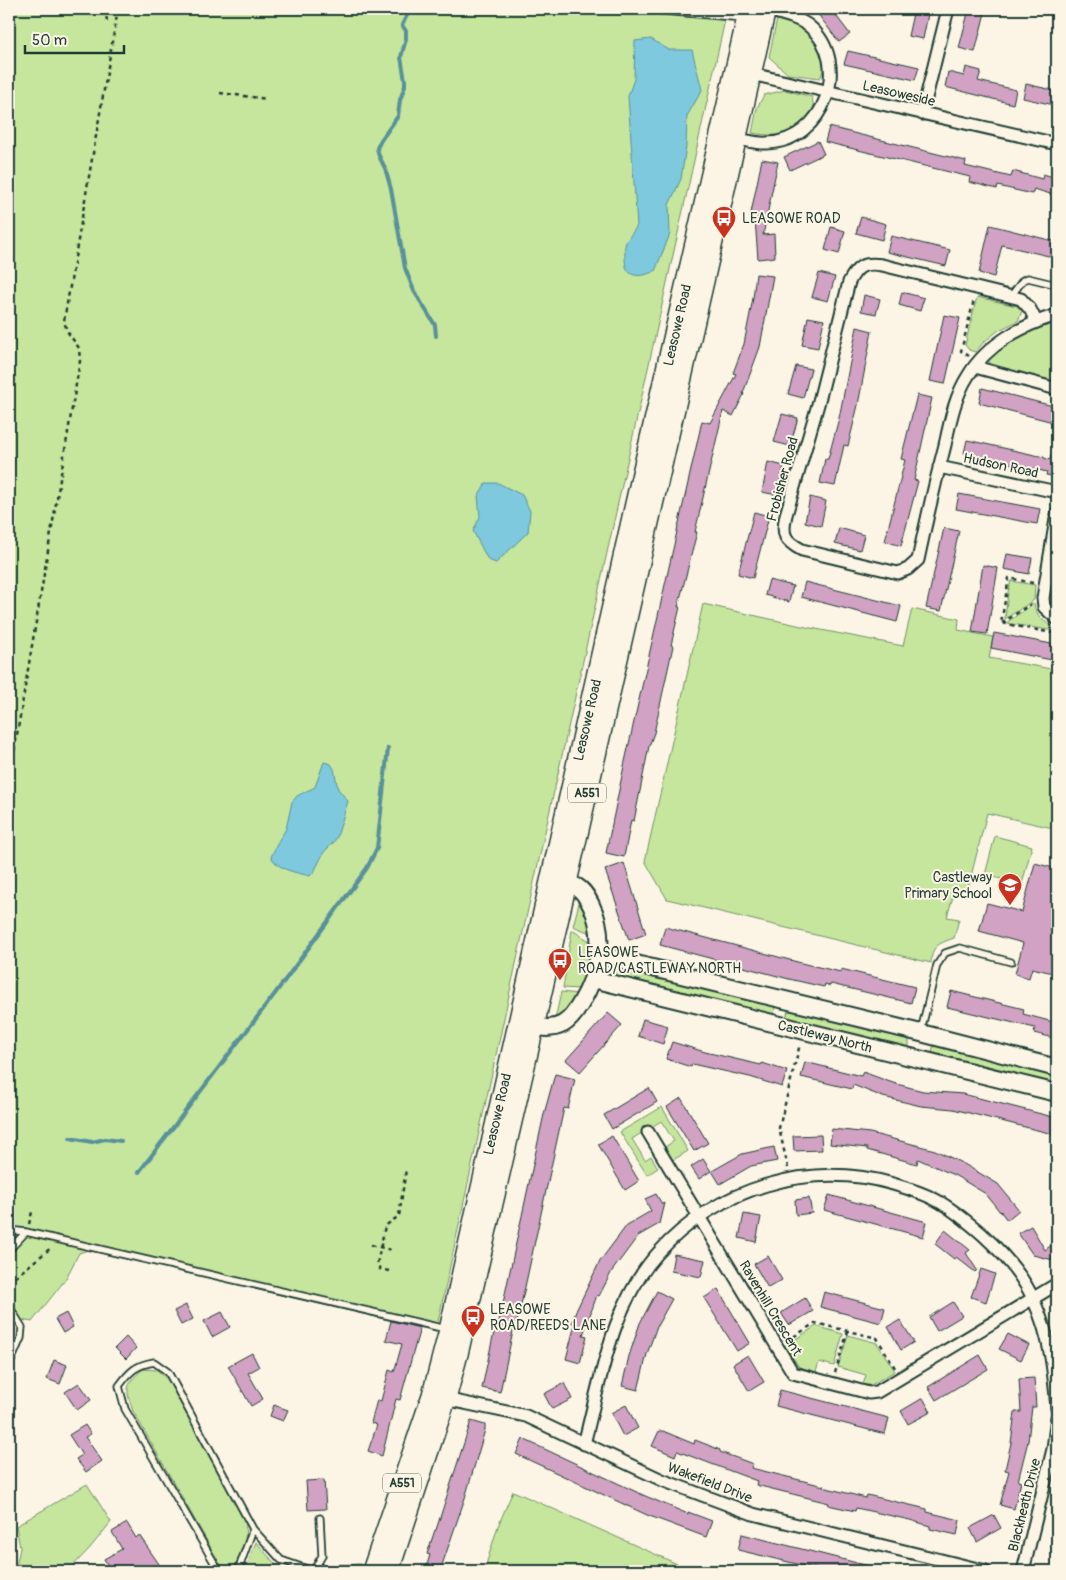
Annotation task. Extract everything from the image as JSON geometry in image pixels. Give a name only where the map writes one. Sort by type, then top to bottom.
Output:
[{"type":"main road","name":"Leasowe Road","points":[[390,1571],[456,1331],[757,11]]},
{"type":"main road","name":"Leasowe Road","points":[[558,883],[737,139],[743,72]]},
{"type":"main road","name":"Leasowe Road","points":[[372,1571],[439,1397]]},
{"type":"street","points":[[922,114],[948,9]]},
{"type":"street","points":[[737,139],[766,144],[778,142],[803,131],[811,125],[821,111],[829,92],[831,66],[825,47],[809,26],[797,19],[757,11]]},
{"type":"street","name":"Leasoweside","points":[[743,72],[1057,144]]},
{"type":"street","name":"Frobisher Road","points":[[870,263],[1011,296],[1021,299],[1030,309],[1036,321],[1007,337],[967,377],[954,407],[918,560],[898,573],[802,550],[785,538],[783,526],[819,401],[849,282],[856,269],[870,263]]},
{"type":"street","points":[[1036,321],[1057,315]]},
{"type":"street","points":[[977,365],[1057,388]]},
{"type":"street","name":"Hudson Road","points":[[939,467],[1057,492]]},
{"type":"street","points":[[1057,513],[1044,591],[1044,607],[1057,619]]},
{"type":"street","points":[[526,1024],[547,1028],[564,1023],[577,1009],[593,979],[599,955],[596,916],[587,897],[578,888],[558,883]]},
{"type":"street","name":"Castleway North","points":[[599,955],[1057,1068]]},
{"type":"street","name":"Castleway North","points":[[593,979],[1057,1094]]},
{"type":"street","points":[[779,1024],[785,1000]]},
{"type":"street","points":[[914,1058],[921,1033]]},
{"type":"street","name":"Ravenhill Crescent","points":[[648,1132],[792,1372],[869,1393],[877,1392],[1057,1284]]},
{"type":"street","points":[[584,1444],[616,1320],[631,1291],[657,1254],[679,1232],[722,1202],[747,1190],[807,1176],[824,1175],[873,1178],[904,1187],[936,1200],[969,1222],[999,1250],[1034,1299],[1051,1350],[1057,1409]]},
{"type":"street","name":"Wakefield Drive","points":[[439,1397],[526,1416],[662,1480],[753,1514],[986,1571]]},
{"type":"street","name":"Blackheath Drive","points":[[1023,1571],[1053,1449],[1057,1417]]},
{"type":"lane","points":[[640,9],[757,11]]},
{"type":"lane","points":[[1011,296],[1023,280],[1028,278],[1057,285]]},
{"type":"lane","points":[[921,1033],[937,965],[945,953],[960,948],[1011,962]]},
{"type":"lane","points":[[9,1230],[26,1232],[456,1331]]},
{"type":"lane","points":[[9,1250],[26,1232]]},
{"type":"lane","points":[[9,1306],[22,1327],[20,1338],[9,1366]]},
{"type":"lane","points":[[219,1571],[125,1409],[119,1386],[129,1372],[142,1364],[154,1362],[168,1372],[253,1529],[281,1560],[313,1571],[322,1556],[320,1518]]},
{"type":"lane","points":[[238,1571],[253,1529]]},
{"type":"path","points":[[10,53],[12,9]]},
{"type":"path","points":[[106,9],[107,24]]},
{"type":"path","points":[[9,782],[80,361],[79,348],[67,331],[64,321],[118,9]]},
{"type":"path","points":[[220,93],[267,100]]},
{"type":"path","points":[[977,288],[961,350],[977,365]]},
{"type":"path","points":[[1001,623],[1009,578],[1044,591]]},
{"type":"path","points":[[1001,623],[1044,591]]},
{"type":"path","points":[[1001,623],[1057,634]]},
{"type":"path","points":[[791,1179],[779,1128],[803,1030]]},
{"type":"path","points":[[389,1271],[380,1269],[377,1264],[385,1226],[399,1216],[406,1169]]},
{"type":"path","points":[[9,1282],[61,1240]]},
{"type":"path","points":[[371,1245],[392,1250]]},
{"type":"path","points":[[778,1348],[815,1323],[877,1338],[901,1378]]},
{"type":"path","points":[[832,1383],[848,1331]]},
{"type":"green space","points":[[9,9],[621,9],[725,20],[436,1331],[88,1250],[79,1253],[65,1280],[32,1322],[16,1319],[9,1337]]},
{"type":"green space","points":[[777,19],[797,24],[815,38],[821,47],[824,57],[824,68],[820,78],[788,74],[769,57]]},
{"type":"green space","points":[[785,90],[812,97],[814,108],[808,117],[796,130],[789,133],[763,135],[752,133],[757,108],[764,95]]},
{"type":"green space","points":[[977,297],[1017,306],[1022,311],[1018,321],[999,330],[975,352],[969,350],[965,345]]},
{"type":"green space","points":[[1057,322],[1057,383],[992,366],[988,360],[1003,346],[1012,341],[1029,332]]},
{"type":"green space","points":[[1011,581],[1035,585],[1034,600],[1005,619],[1008,592]]},
{"type":"green space","points":[[1034,603],[1035,608],[1044,621],[1056,628],[1054,631],[1006,623]]},
{"type":"green space","points":[[703,604],[903,646],[912,609],[959,619],[958,630],[993,637],[989,658],[1057,670],[1057,829],[987,813],[967,892],[955,890],[947,917],[959,919],[954,938],[934,949],[931,963],[667,899],[645,861]]},
{"type":"green space","points":[[995,836],[1032,846],[1022,884],[985,875]]},
{"type":"green space","points":[[579,903],[585,906],[590,933],[573,926]]},
{"type":"green space","points":[[572,930],[591,942],[586,974],[578,989],[563,988]]},
{"type":"green space","points":[[616,965],[773,1004],[775,1010],[773,1015],[768,1016],[611,978],[609,972],[611,967]]},
{"type":"green space","points":[[561,992],[578,994],[560,1018],[555,1020]]},
{"type":"green space","points":[[794,1010],[909,1037],[909,1047],[906,1050],[790,1021],[786,1017],[788,1011]]},
{"type":"green space","points":[[937,1045],[1057,1075],[1057,1088],[932,1056],[933,1047]]},
{"type":"green space","points":[[662,1107],[688,1151],[673,1160],[665,1147],[674,1141],[661,1121],[632,1139],[645,1160],[651,1156],[658,1168],[647,1175],[620,1132]]},
{"type":"green space","points":[[816,1326],[843,1334],[834,1366],[819,1362],[816,1372],[799,1367],[785,1346]]},
{"type":"green space","points":[[848,1335],[877,1343],[895,1371],[871,1385],[863,1385],[866,1375],[838,1367]]},
{"type":"green space","points":[[143,1369],[157,1370],[168,1380],[246,1523],[245,1540],[233,1571],[224,1571],[133,1411],[128,1387]]},
{"type":"green space","points":[[87,1484],[111,1522],[90,1548],[68,1571],[15,1571],[20,1548],[16,1526]]},
{"type":"green space","points":[[513,1491],[693,1571],[484,1571],[498,1526]]},
{"type":"green space","points":[[256,1542],[277,1566],[291,1571],[245,1571]]},
{"type":"green space","points":[[361,1564],[358,1571],[324,1571],[328,1565]]},
{"type":"water","points":[[651,39],[669,50],[692,50],[702,90],[687,116],[686,146],[681,179],[669,205],[670,234],[655,271],[639,276],[634,275],[628,270],[625,258],[626,242],[637,226],[628,96],[634,79],[635,41]]},
{"type":"water","points":[[486,483],[498,483],[522,495],[530,511],[528,532],[496,563],[488,560],[473,531],[480,517],[478,496]]},
{"type":"water","points":[[324,762],[331,764],[334,769],[338,789],[348,801],[337,837],[324,852],[310,876],[283,868],[271,857],[286,829],[292,802],[297,796],[315,787]]},
{"type":"building","points":[[814,9],[831,9],[850,34],[839,42]]},
{"type":"building","points":[[914,9],[929,9],[923,39],[908,36]]},
{"type":"building","points":[[969,9],[986,9],[975,52],[959,48]]},
{"type":"building","points":[[848,51],[919,67],[915,80],[844,64]]},
{"type":"building","points":[[966,67],[981,71],[978,81],[1016,90],[1013,104],[945,87],[948,72],[964,76]]},
{"type":"building","points":[[1026,84],[1057,91],[1054,105],[1023,98]]},
{"type":"building","points":[[829,127],[966,161],[965,166],[1011,177],[1013,171],[1042,179],[1043,174],[1057,178],[1057,196],[1034,189],[1032,194],[998,186],[997,189],[969,182],[970,177],[825,142]]},
{"type":"building","points":[[818,141],[824,154],[790,170],[784,157]]},
{"type":"building","points":[[762,159],[778,162],[763,235],[774,234],[775,257],[758,259],[755,219],[750,218]]},
{"type":"building","points":[[861,217],[886,224],[882,240],[856,233]]},
{"type":"building","points":[[990,225],[1057,242],[1057,258],[1002,245],[994,277],[979,273]]},
{"type":"building","points":[[831,227],[845,231],[839,254],[825,250]]},
{"type":"building","points":[[891,236],[950,250],[946,266],[887,252]]},
{"type":"building","points":[[819,273],[835,277],[828,301],[812,297]]},
{"type":"building","points":[[756,274],[773,276],[760,347],[744,394],[733,416],[723,411],[695,532],[697,532],[678,607],[680,607],[671,645],[673,646],[654,733],[649,746],[634,821],[631,820],[624,857],[606,853],[702,421],[710,423],[736,374],[733,373],[744,344]]},
{"type":"building","points":[[902,292],[924,298],[920,311],[899,305]]},
{"type":"building","points":[[864,295],[880,299],[876,314],[861,311]]},
{"type":"building","points":[[944,315],[960,318],[945,384],[930,381]]},
{"type":"building","points":[[808,317],[824,320],[818,348],[802,345]]},
{"type":"building","points":[[857,327],[872,331],[858,405],[848,446],[844,445],[835,486],[820,483],[825,459],[828,459],[839,418]]},
{"type":"building","points":[[796,366],[811,369],[803,398],[788,394]]},
{"type":"building","points":[[982,388],[1057,407],[1057,423],[979,403]]},
{"type":"building","points":[[917,395],[932,398],[914,480],[918,481],[901,546],[885,541],[905,460],[901,459]]},
{"type":"building","points":[[782,414],[798,418],[790,446],[774,442]]},
{"type":"building","points":[[967,440],[1044,457],[1050,460],[1053,445],[1057,445],[1057,477],[1046,475],[1047,472],[964,453]]},
{"type":"building","points":[[768,462],[784,466],[777,495],[762,492]]},
{"type":"building","points":[[959,494],[1040,509],[1037,524],[956,509]]},
{"type":"building","points":[[810,497],[826,501],[821,526],[805,522]]},
{"type":"building","points":[[754,512],[769,516],[753,578],[738,574]]},
{"type":"building","points":[[839,528],[864,535],[860,550],[835,544]]},
{"type":"building","points":[[944,528],[959,531],[941,611],[926,608]]},
{"type":"building","points":[[1007,554],[1032,558],[1029,574],[1004,569]]},
{"type":"building","points":[[983,565],[998,568],[987,634],[972,632]]},
{"type":"building","points":[[769,580],[793,586],[789,602],[765,595]]},
{"type":"building","points":[[805,582],[901,606],[897,622],[801,597]]},
{"type":"building","points":[[994,633],[1057,645],[1057,661],[991,648]]},
{"type":"building","points":[[624,863],[646,934],[629,940],[605,870]]},
{"type":"building","points":[[1035,863],[1057,869],[1057,974],[1032,968],[1029,978],[1015,974],[1023,943],[979,931],[987,903],[1022,912]]},
{"type":"building","points":[[665,927],[805,964],[841,972],[841,969],[915,987],[911,1003],[831,984],[830,986],[825,984],[824,987],[789,979],[660,945]]},
{"type":"building","points":[[951,991],[1024,1009],[1023,1014],[1057,1023],[1057,1039],[1034,1033],[1035,1028],[947,1007]]},
{"type":"building","points":[[608,1013],[622,1025],[580,1072],[566,1060]]},
{"type":"building","points":[[643,1019],[668,1026],[663,1044],[638,1036]]},
{"type":"building","points":[[672,1042],[705,1052],[761,1065],[762,1063],[787,1071],[782,1087],[750,1077],[692,1064],[691,1067],[666,1059]]},
{"type":"building","points":[[805,1062],[861,1076],[863,1072],[923,1091],[963,1094],[1057,1118],[1057,1135],[953,1109],[921,1106],[883,1097],[853,1085],[852,1089],[801,1077]]},
{"type":"building","points":[[555,1074],[575,1079],[568,1109],[564,1108],[500,1392],[482,1388],[495,1329],[497,1330],[544,1114]]},
{"type":"building","points":[[649,1088],[657,1102],[612,1129],[604,1115]]},
{"type":"building","points":[[681,1098],[708,1143],[694,1151],[667,1107]]},
{"type":"building","points":[[832,1129],[870,1133],[935,1150],[998,1184],[1019,1210],[1007,1220],[986,1194],[956,1176],[918,1159],[917,1164],[867,1150],[867,1148],[830,1144]]},
{"type":"building","points":[[821,1135],[822,1150],[794,1151],[793,1136]]},
{"type":"building","points":[[612,1136],[639,1181],[625,1190],[598,1144]]},
{"type":"building","points":[[774,1147],[777,1161],[751,1166],[720,1184],[712,1171],[742,1154]]},
{"type":"building","points":[[703,1159],[711,1171],[699,1179],[691,1167]]},
{"type":"building","points":[[656,1194],[662,1204],[664,1203],[659,1224],[638,1236],[612,1271],[599,1296],[597,1295],[583,1335],[587,1336],[580,1363],[566,1359],[575,1324],[572,1323],[576,1311],[600,1261],[627,1225],[651,1211],[645,1199]]},
{"type":"building","points":[[829,1195],[927,1222],[923,1237],[824,1210]]},
{"type":"building","points":[[809,1198],[812,1213],[796,1215],[795,1200]]},
{"type":"building","points":[[744,1214],[761,1217],[756,1242],[739,1238]]},
{"type":"building","points":[[1031,1226],[1045,1250],[1057,1241],[1057,1261],[1033,1255],[1018,1233]]},
{"type":"building","points":[[945,1230],[970,1250],[966,1253],[977,1270],[975,1272],[935,1244]]},
{"type":"building","points":[[674,1254],[705,1260],[701,1277],[671,1271]]},
{"type":"building","points":[[768,1256],[782,1280],[768,1288],[754,1264]]},
{"type":"building","points":[[981,1269],[995,1274],[986,1302],[971,1297]]},
{"type":"building","points":[[718,1289],[750,1343],[737,1351],[704,1298]]},
{"type":"building","points":[[657,1291],[672,1299],[657,1326],[647,1354],[638,1390],[622,1386],[629,1356],[640,1323]]},
{"type":"building","points":[[824,1292],[885,1308],[881,1323],[820,1307]]},
{"type":"building","points":[[805,1298],[813,1311],[789,1325],[781,1313]]},
{"type":"building","points":[[953,1302],[962,1316],[937,1331],[929,1317]]},
{"type":"building","points":[[186,1305],[193,1319],[181,1325],[174,1311]]},
{"type":"building","points":[[222,1312],[230,1327],[212,1337],[204,1321]]},
{"type":"building","points":[[66,1313],[73,1327],[63,1333],[55,1319]]},
{"type":"building","points":[[900,1320],[914,1342],[901,1350],[888,1327]]},
{"type":"building","points":[[391,1321],[420,1328],[400,1400],[396,1399],[382,1456],[368,1451],[377,1425],[371,1423],[377,1400],[381,1401],[389,1370],[394,1372],[402,1344],[386,1340]]},
{"type":"building","points":[[1008,1334],[1029,1345],[1021,1360],[999,1349]]},
{"type":"building","points":[[126,1337],[136,1348],[126,1359],[115,1348]]},
{"type":"building","points":[[252,1353],[259,1367],[248,1373],[263,1399],[251,1406],[228,1366]]},
{"type":"building","points":[[748,1355],[764,1382],[749,1391],[733,1364]]},
{"type":"building","points":[[980,1355],[988,1369],[936,1400],[928,1387]]},
{"type":"building","points":[[54,1360],[67,1365],[60,1384],[47,1379]]},
{"type":"building","points":[[1034,1378],[1036,1407],[1032,1407],[1028,1441],[1018,1481],[1021,1482],[1014,1509],[1000,1505],[1009,1471],[1005,1470],[1015,1412],[1021,1412],[1019,1379]]},
{"type":"building","points":[[79,1383],[91,1400],[77,1410],[65,1392]]},
{"type":"building","points":[[564,1383],[572,1399],[552,1409],[544,1394]]},
{"type":"building","points":[[780,1390],[889,1418],[885,1434],[776,1406]]},
{"type":"building","points":[[923,1398],[931,1412],[908,1424],[901,1411]]},
{"type":"building","points":[[274,1405],[288,1410],[283,1421],[270,1416]]},
{"type":"building","points":[[626,1405],[638,1428],[623,1436],[611,1413]]},
{"type":"building","points":[[471,1421],[485,1425],[485,1430],[465,1498],[440,1571],[425,1571],[430,1555],[427,1554]]},
{"type":"building","points":[[85,1425],[91,1434],[85,1437],[102,1461],[86,1472],[76,1459],[82,1455],[69,1435]]},
{"type":"building","points":[[659,1431],[694,1444],[695,1440],[708,1445],[720,1450],[720,1452],[753,1464],[751,1468],[866,1498],[867,1495],[927,1509],[927,1512],[960,1520],[957,1535],[930,1529],[930,1526],[910,1520],[856,1508],[855,1511],[828,1505],[829,1503],[756,1485],[757,1481],[677,1451],[675,1456],[652,1446]]},
{"type":"building","points":[[523,1439],[643,1495],[688,1514],[688,1512],[712,1521],[706,1537],[647,1515],[516,1454]]},
{"type":"building","points":[[324,1480],[326,1509],[308,1510],[306,1481]]},
{"type":"building","points":[[994,1515],[1001,1528],[977,1542],[970,1528]]},
{"type":"building","points":[[127,1523],[136,1538],[139,1535],[161,1567],[154,1571],[111,1571],[104,1559],[122,1549],[112,1532]]},
{"type":"building","points":[[742,1534],[877,1568],[877,1571],[826,1571],[738,1550]]},
{"type":"waterway","points":[[407,15],[402,25],[406,31],[406,39],[401,57],[405,86],[400,100],[398,116],[377,148],[391,189],[405,268],[414,291],[435,325],[436,336]]},
{"type":"waterway","points":[[139,1172],[274,995],[367,868],[377,848],[388,748]]},
{"type":"waterway","points":[[70,1138],[92,1142],[105,1139],[121,1141]]},
{"type":"place","name":"LEASOWE ROAD","points":[[724,239]]},
{"type":"place","name":"Castleway Primary School","points":[[1010,906]]},
{"type":"place","name":"LEASOWE ROAD/CASTLEWAY NORTH","points":[[560,981]]},
{"type":"place","name":"LEASOWE ROAD/REEDS LANE","points":[[473,1338]]}]
